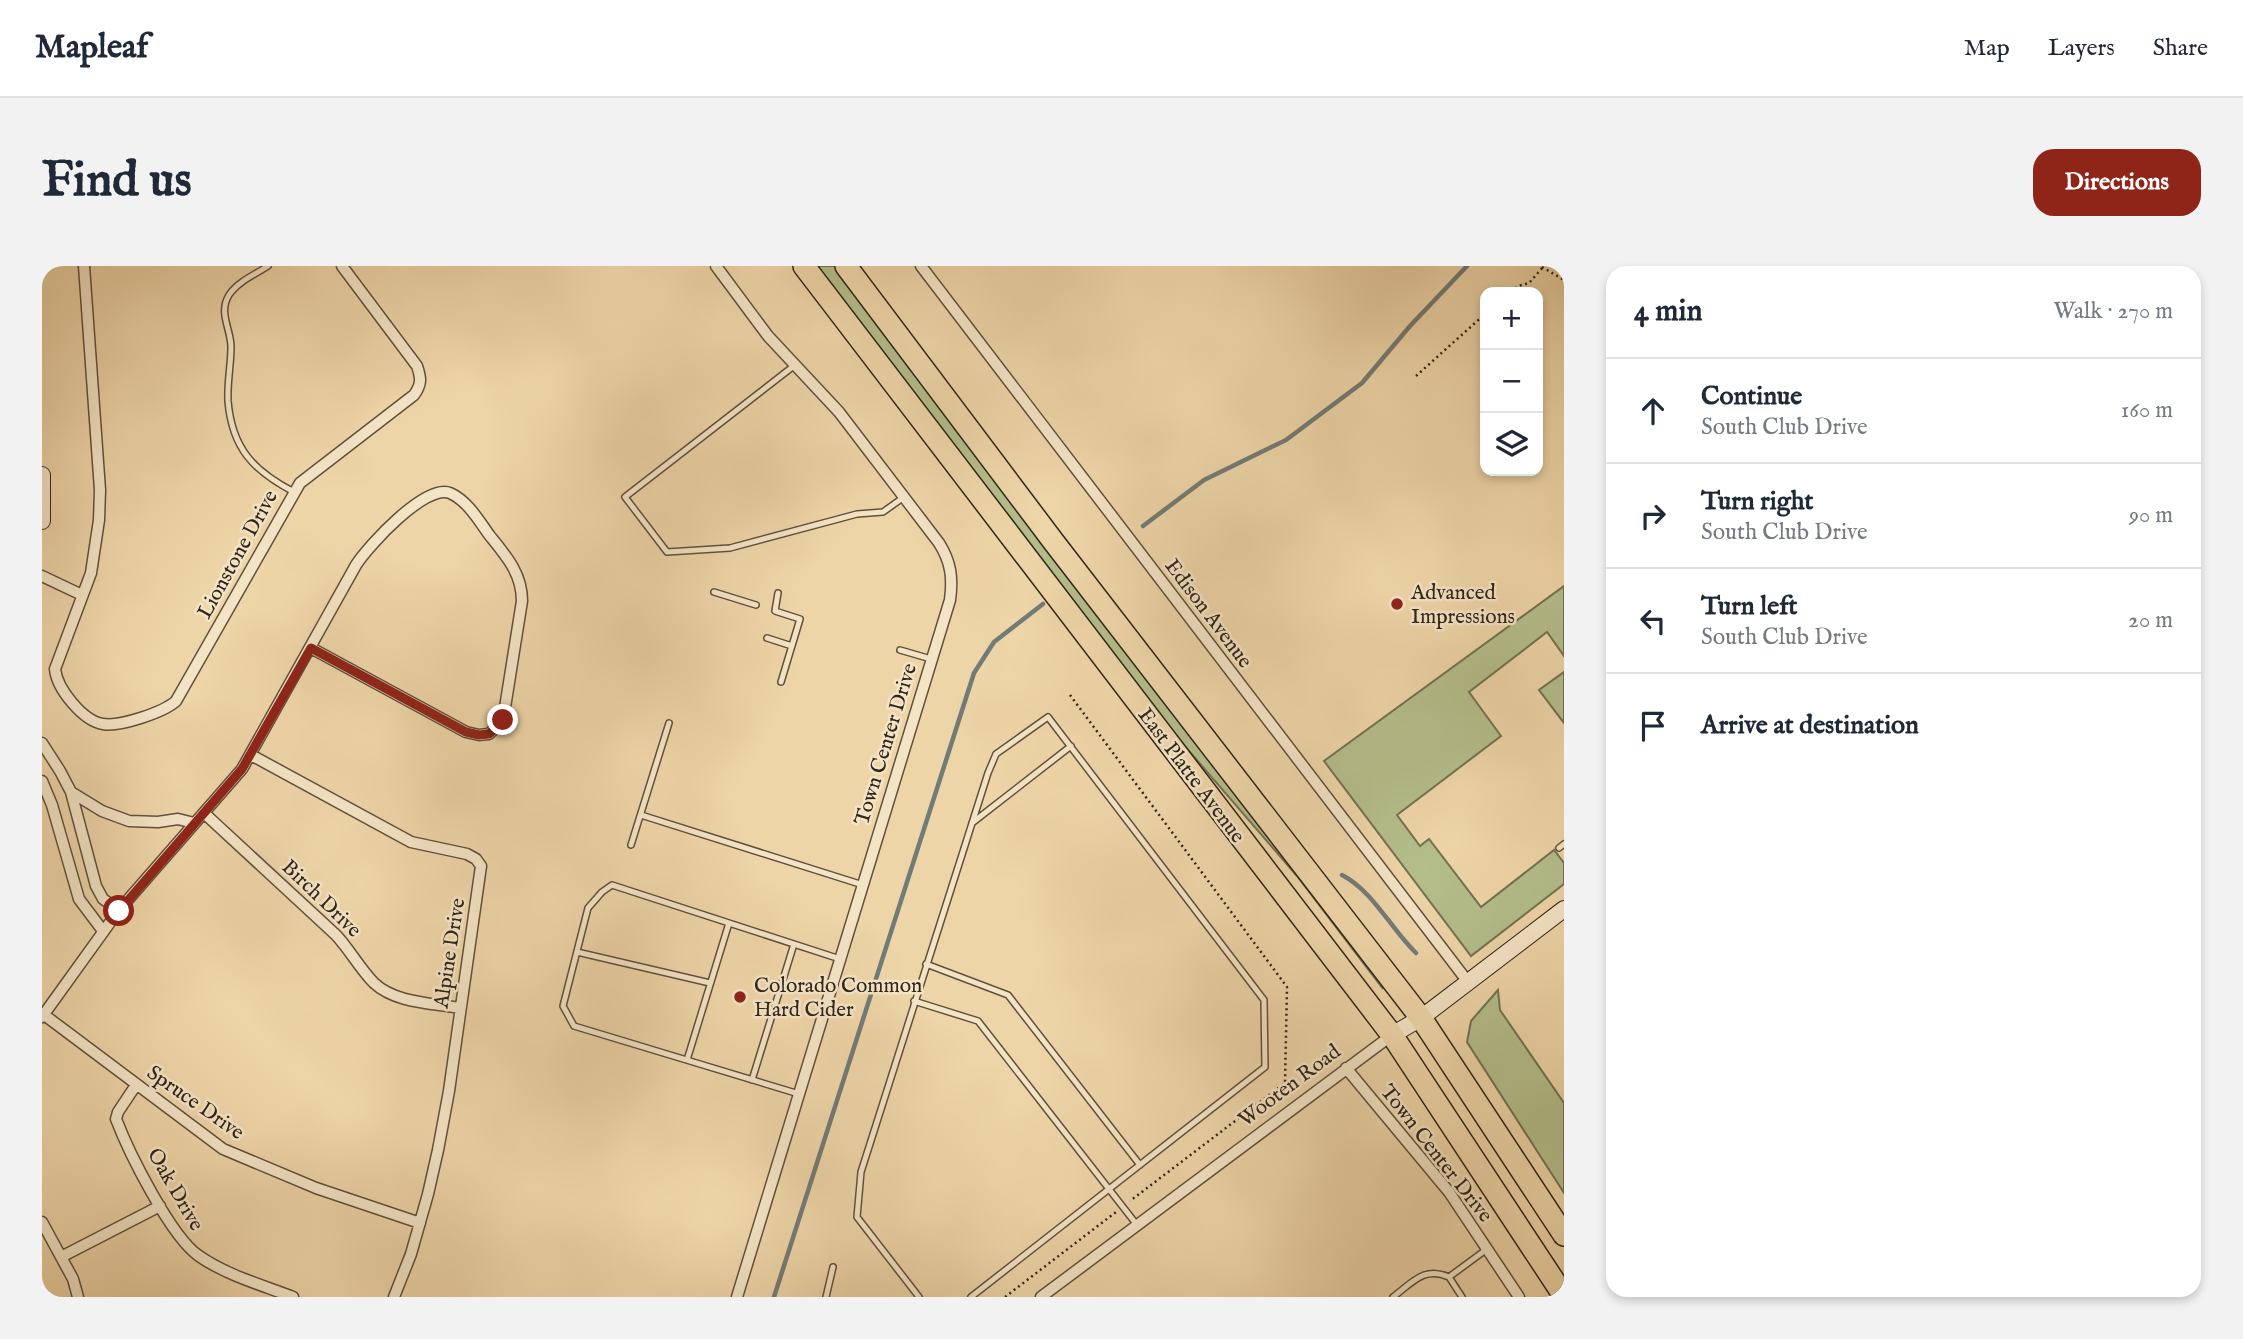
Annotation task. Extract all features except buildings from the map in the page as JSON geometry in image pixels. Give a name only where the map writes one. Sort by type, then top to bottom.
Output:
[{"type":"highway","name":"East Platte Avenue","points":[[804,266],[1392,1035],[1564,1296]]},
{"type":"highway","name":"East Platte Avenue","points":[[846,266],[1053,541],[1421,1018],[1564,1235]]},
{"type":"street","name":"Lionstone Drive","points":[[84,266],[100,490],[96,546],[91,573],[55,669],[61,690],[89,718],[100,724],[112,725],[167,710],[185,688],[294,492],[310,474],[414,395],[420,387],[421,377],[417,366],[342,266]]},
{"type":"street","name":"Town Center Drive","points":[[716,266],[768,336],[839,412],[904,496],[939,543],[951,567],[953,583],[737,1297]]},
{"type":"street","name":"Edison Avenue","points":[[920,266],[1468,982]]},
{"type":"street","points":[[42,475],[42,520]]},
{"type":"street","points":[[43,1016],[119,911],[233,782],[251,755],[365,550],[377,537],[423,499],[436,492],[447,492],[468,506],[513,565],[519,577],[522,601],[503,720],[489,734],[466,732],[311,648]]},
{"type":"street","points":[[42,576],[82,594]]},
{"type":"street","points":[[42,743],[71,792],[96,886],[103,899],[119,911]]},
{"type":"street","name":"Alpine Drive","points":[[251,755],[411,842],[467,854],[481,866],[447,1102],[428,1194],[394,1297]]},
{"type":"street","points":[[42,781],[52,805],[79,899],[103,931]]},
{"type":"street","points":[[71,792],[102,811],[129,821],[158,822],[178,819],[194,823]]},
{"type":"street","name":"Birch Drive","points":[[204,813],[336,935],[365,972],[385,992],[459,1008]]},
{"type":"street","name":"Wooten Road","points":[[1041,1297],[1346,1068],[1421,1018],[1564,909]]},
{"type":"street","name":"Spruce Drive","points":[[43,1016],[223,1149],[316,1188],[420,1223]]},
{"type":"street","name":"Town Center Drive","points":[[1346,1068],[1449,1192],[1519,1297]]},
{"type":"street","name":"Oak Drive","points":[[136,1085],[116,1119],[160,1206],[185,1245],[213,1264],[293,1297]]},
{"type":"street","points":[[61,1258],[160,1206]]},
{"type":"street","points":[[42,1222],[73,1279],[78,1297]]},
{"type":"lane","points":[[268,266],[234,288],[226,304],[224,315],[231,344],[228,401],[237,439],[247,457],[262,473],[294,492]]},
{"type":"lane","points":[[795,365],[625,497],[667,552],[730,548],[857,514],[883,512],[904,496]]},
{"type":"lane","points":[[714,592],[756,605]]},
{"type":"lane","points":[[778,593],[775,611],[800,619],[781,682]]},
{"type":"lane","points":[[767,638],[792,646]]},
{"type":"lane","points":[[900,650],[931,659]]},
{"type":"lane","points":[[919,1297],[857,1217],[861,1172],[914,1001],[996,754],[1048,717],[1264,1000],[1265,1067],[971,1297]]},
{"type":"lane","points":[[631,845],[669,723]]},
{"type":"lane","points":[[972,823],[1071,746]]},
{"type":"lane","points":[[641,815],[863,885]]},
{"type":"lane","points":[[799,1094],[574,1026],[563,1006],[588,908],[612,885],[840,959]]},
{"type":"lane","points":[[687,1060],[729,923]]},
{"type":"lane","points":[[752,1080],[794,944]]},
{"type":"lane","points":[[577,953],[710,983]]},
{"type":"lane","points":[[926,964],[1008,995],[1140,1165]]},
{"type":"lane","points":[[914,1001],[978,1021],[1138,1225]]},
{"type":"lane","points":[[1449,1277],[1487,1249]]},
{"type":"lane","points":[[826,1297],[833,1266]]},
{"type":"lane","points":[[1393,1297],[1421,1275],[1437,1272],[1449,1277],[1462,1297]]},
{"type":"path","points":[[1516,287],[1529,282],[1543,267],[1564,280]]},
{"type":"path","points":[[1416,376],[1480,318]]},
{"type":"path","points":[[1005,1297],[1285,1083],[1286,987],[1070,695]]},
{"type":"green space","points":[[815,266],[838,266],[1381,978],[1383,989],[1297,876],[1121,668]]},
{"type":"green space","points":[[1564,586],[1564,656],[1547,632],[1469,692],[1501,736],[1397,815],[1420,846],[1429,839],[1481,907],[1554,850],[1564,863],[1564,884],[1471,956],[1324,761]]},
{"type":"green space","points":[[1564,672],[1564,723],[1539,690]]},
{"type":"green space","points":[[1498,990],[1500,1010],[1564,1103],[1564,1193],[1467,1042],[1471,1021]]},
{"type":"waterway","points":[[1143,526],[1204,480],[1286,440],[1362,383],[1410,326],[1467,266]]},
{"type":"waterway","points":[[774,1297],[974,673],[994,642],[1043,604]]},
{"type":"waterway","points":[[1342,875],[1372,900],[1416,953]]},
{"type":"place","name":"Advanced Impressions","points":[[1397,604]]},
{"type":"place","name":"Colorado Common Hard Cider","points":[[740,997]]},
{"type":"route","points":[[119,911],[233,782],[311,648],[466,732],[489,734],[498,728],[503,720]]}]
